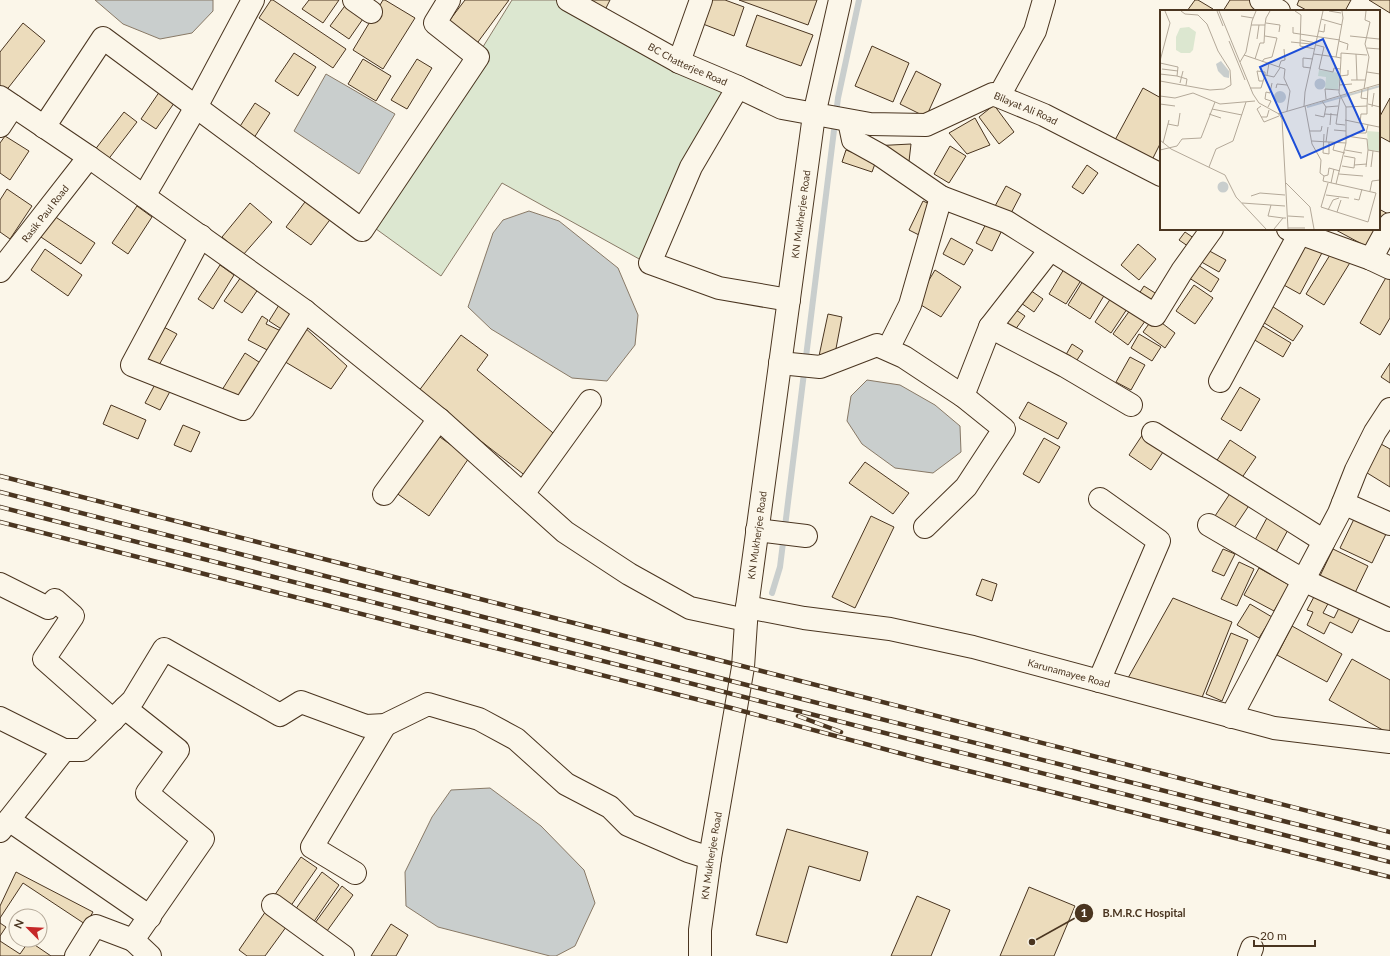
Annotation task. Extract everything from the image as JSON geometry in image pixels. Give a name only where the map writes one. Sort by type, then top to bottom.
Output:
[{"type":"street","points":[[144,196],[196,107],[253,0]]},
{"type":"street","points":[[44,127],[103,38],[362,230],[478,57],[435,23],[449,0]]},
{"type":"street","name":"BC Chatterjee Road","points":[[568,0],[679,62],[738,87],[782,108],[814,115]]},
{"type":"street","points":[[679,62],[701,0]]},
{"type":"street","name":"KN Mukherjee Road","points":[[700,956],[700,930],[710,858],[743,667],[746,613],[814,115],[840,0]]},
{"type":"street","points":[[999,96],[1035,31],[1044,0]]},
{"type":"street","points":[[1261,0],[1278,10]]},
{"type":"street","points":[[1281,10],[1289,0]]},
{"type":"street","points":[[738,87],[691,167],[650,263],[719,288],[789,300]]},
{"type":"street","name":"Bilayat Ali Road","points":[[814,115],[870,124],[926,126],[993,94],[1044,114],[1159,169]]},
{"type":"street","points":[[0,126],[7,102]]},
{"type":"street","name":"Karunamayee Road","points":[[7,102],[89,157],[305,310],[439,419],[565,532],[629,574],[690,608],[804,618],[890,629],[973,647],[1274,728],[1390,742]]},
{"type":"street","points":[[849,121],[853,140],[880,155],[941,197],[1007,222],[1155,315],[1182,271],[1211,230]]},
{"type":"street","name":"Rasik Paul Road","points":[[0,271],[89,157]]},
{"type":"street","points":[[888,349],[910,305],[941,197]]},
{"type":"street","points":[[1220,381],[1294,231],[1381,263],[1390,224]]},
{"type":"street","points":[[201,236],[132,365],[243,409],[305,310]]},
{"type":"street","points":[[963,396],[990,327],[1050,250]]},
{"type":"street","points":[[990,327],[1064,366],[1131,405]]},
{"type":"street","points":[[780,363],[820,367],[877,345],[904,357],[963,396],[1004,429],[966,487],[925,527]]},
{"type":"street","points":[[523,494],[590,401]]},
{"type":"street","points":[[1231,717],[1324,541],[1356,470],[1383,437],[1390,409]]},
{"type":"street","points":[[384,494],[439,419]]},
{"type":"street","points":[[1153,432],[1324,541]]},
{"type":"street","points":[[1098,681],[1159,541],[1100,499]]},
{"type":"street","points":[[1342,503],[1390,524]]},
{"type":"street","points":[[1209,525],[1303,580],[1390,620]]},
{"type":"street","points":[[758,530],[806,536]]},
{"type":"street","points":[[0,584],[48,608],[56,600],[72,616],[44,659],[119,714],[178,750],[147,793],[204,839],[150,917],[132,940]]},
{"type":"street","points":[[0,718],[64,750],[82,750],[133,700],[164,649],[280,715],[302,702],[366,726],[385,725],[428,704],[479,719],[516,739],[566,784],[610,807],[628,825],[688,852],[710,858]]},
{"type":"street","points":[[355,873],[312,847],[385,725]]},
{"type":"street","points":[[64,750],[4,825],[150,917]]},
{"type":"street","points":[[273,905],[343,956]]},
{"type":"street","points":[[76,956],[96,926],[132,940],[150,956]]},
{"type":"green space","points":[[512,0],[564,0],[730,90],[641,260],[502,183],[441,276],[372,226]]},
{"type":"shaded area","points":[[95,0],[213,0],[213,11],[192,33],[160,39],[123,24]]},
{"type":"shaded area","points":[[326,74],[395,114],[359,174],[294,131]]},
{"type":"shaded area","points":[[529,211],[559,221],[618,268],[638,315],[635,345],[607,381],[572,378],[491,329],[468,307],[493,233],[503,220]]},
{"type":"shaded area","points":[[867,380],[900,385],[935,405],[960,426],[961,452],[933,473],[895,468],[862,444],[847,421],[851,396]]},
{"type":"shaded area","points":[[490,788],[541,826],[584,870],[595,903],[575,946],[556,956],[550,956],[438,927],[406,906],[405,872],[432,817],[451,790]]},
{"type":"building","points":[[271,0],[346,49],[333,68],[259,18]]},
{"type":"building","points":[[309,0],[339,0],[323,23],[302,9]]},
{"type":"building","points":[[383,0],[415,18],[383,69],[353,50]]},
{"type":"building","points":[[465,0],[509,0],[475,46],[446,25]]},
{"type":"building","points":[[579,0],[610,0],[603,14]]},
{"type":"building","points":[[712,0],[725,0],[744,7],[734,36],[703,24]]},
{"type":"building","points":[[739,0],[817,0],[808,25]]},
{"type":"building","points":[[1195,0],[1198,0],[1213,9],[1212,10],[1188,10]]},
{"type":"building","points":[[1230,0],[1252,0],[1267,10],[1224,10]]},
{"type":"building","points":[[1299,0],[1351,0],[1346,10],[1306,10],[1297,5]]},
{"type":"building","points":[[1369,0],[1390,0],[1390,13]]},
{"type":"building","points":[[347,3],[365,16],[349,39],[330,26]]},
{"type":"building","points":[[757,15],[813,35],[801,66],[746,46]]},
{"type":"building","points":[[23,23],[45,41],[5,92],[0,88],[0,52]]},
{"type":"building","points":[[872,46],[909,63],[893,102],[855,86]]},
{"type":"building","points":[[294,53],[316,67],[298,96],[275,81]]},
{"type":"building","points":[[363,59],[391,76],[376,101],[348,84]]},
{"type":"building","points":[[417,59],[432,68],[407,109],[391,100]]},
{"type":"building","points":[[916,71],[941,84],[926,117],[900,104]]},
{"type":"building","points":[[164,85],[179,96],[156,129],[141,119]]},
{"type":"building","points":[[1143,88],[1160,97],[1160,144],[1152,160],[1115,140]]},
{"type":"building","points":[[1390,98],[1390,142],[1380,137],[1380,116]]},
{"type":"building","points":[[255,103],[270,113],[252,141],[237,131]]},
{"type":"building","points":[[994,105],[1014,132],[999,144],[979,117]]},
{"type":"building","points":[[124,112],[137,122],[107,161],[94,151]]},
{"type":"building","points":[[975,118],[990,145],[967,154],[949,133]]},
{"type":"building","points":[[5,136],[29,151],[10,180],[0,173],[0,143]]},
{"type":"building","points":[[911,144],[908,170],[872,146]]},
{"type":"building","points":[[950,146],[966,156],[949,183],[934,174]]},
{"type":"building","points":[[846,150],[876,161],[872,172],[842,162]]},
{"type":"building","points":[[1087,165],[1098,173],[1083,194],[1072,187]]},
{"type":"building","points":[[1006,186],[1021,194],[1009,217],[994,208]]},
{"type":"building","points":[[7,189],[32,206],[10,239],[0,232],[0,200]]},
{"type":"building","points":[[308,198],[332,217],[311,245],[286,227]]},
{"type":"building","points":[[923,201],[936,207],[921,236],[909,230]]},
{"type":"building","points":[[250,203],[272,222],[243,255],[222,237]]},
{"type":"building","points":[[137,206],[152,217],[128,254],[112,243]]},
{"type":"building","points":[[1380,210],[1390,215],[1373,250],[1336,230],[1380,230]]},
{"type":"building","points":[[48,212],[95,243],[81,264],[35,233]]},
{"type":"building","points":[[989,218],[1004,226],[992,251],[976,243]]},
{"type":"building","points":[[1185,232],[1201,243],[1195,251],[1179,240]]},
{"type":"building","points":[[951,238],[973,250],[964,265],[943,254]]},
{"type":"building","points":[[1306,241],[1323,251],[1300,294],[1282,284]]},
{"type":"building","points":[[1138,244],[1156,259],[1139,280],[1121,265]]},
{"type":"building","points":[[1204,248],[1226,260],[1219,272],[1198,260]]},
{"type":"building","points":[[45,249],[82,275],[68,296],[31,270]]},
{"type":"building","points":[[1333,250],[1351,261],[1324,305],[1306,294]]},
{"type":"building","points":[[1192,261],[1219,279],[1211,292],[1183,274]]},
{"type":"building","points":[[1067,264],[1085,274],[1066,304],[1049,294]]},
{"type":"building","points":[[220,265],[234,275],[213,309],[198,299]]},
{"type":"building","points":[[246,270],[263,282],[242,313],[224,301]]},
{"type":"building","points":[[935,270],[961,287],[941,317],[916,302]]},
{"type":"building","points":[[1388,274],[1390,276],[1390,318],[1380,335],[1360,323]]},
{"type":"building","points":[[1086,276],[1108,289],[1090,319],[1068,305]]},
{"type":"building","points":[[1194,285],[1213,298],[1195,324],[1176,311]]},
{"type":"building","points":[[1144,286],[1163,298],[1155,311],[1135,300]]},
{"type":"building","points":[[1027,288],[1043,299],[1034,312],[1018,301]]},
{"type":"building","points":[[1115,292],[1131,303],[1111,333],[1095,322]]},
{"type":"building","points":[[1267,303],[1303,326],[1293,341],[1258,319]]},
{"type":"building","points":[[279,305],[296,316],[286,332],[269,321]]},
{"type":"building","points":[[1133,306],[1148,317],[1128,345],[1113,334]]},
{"type":"building","points":[[1013,308],[1025,316],[1015,330],[1003,322]]},
{"type":"building","points":[[828,314],[842,317],[834,359],[819,356]]},
{"type":"building","points":[[262,316],[268,320],[266,324],[283,332],[273,353],[248,340]]},
{"type":"building","points":[[1154,317],[1175,333],[1165,348],[1143,332]]},
{"type":"building","points":[[1256,322],[1291,343],[1283,357],[1248,336]]},
{"type":"building","points":[[158,324],[177,334],[159,365],[141,355]]},
{"type":"building","points":[[303,326],[347,366],[331,389],[282,360]]},
{"type":"building","points":[[1139,334],[1161,347],[1152,361],[1131,348]]},
{"type":"building","points":[[461,335],[488,355],[477,370],[558,437],[527,477],[418,392]]},
{"type":"building","points":[[1072,344],[1083,351],[1073,366],[1063,360]]},
{"type":"building","points":[[245,353],[262,364],[239,401],[222,390]]},
{"type":"building","points":[[1130,357],[1145,365],[1131,390],[1116,382]]},
{"type":"building","points":[[1390,363],[1390,383],[1381,377]]},
{"type":"building","points":[[159,377],[174,384],[160,410],[145,403]]},
{"type":"building","points":[[1240,387],[1260,399],[1241,431],[1221,419]]},
{"type":"building","points":[[1028,402],[1067,423],[1058,439],[1019,418]]},
{"type":"building","points":[[111,405],[146,420],[138,439],[103,424]]},
{"type":"building","points":[[183,425],[200,432],[191,452],[174,445]]},
{"type":"building","points":[[433,432],[469,458],[429,516],[392,490]]},
{"type":"building","points":[[1143,434],[1165,449],[1151,470],[1129,455]]},
{"type":"building","points":[[1044,438],[1060,447],[1039,483],[1023,474]]},
{"type":"building","points":[[1230,440],[1256,457],[1239,482],[1214,465]]},
{"type":"building","points":[[1381,444],[1390,449],[1390,487],[1364,471]]},
{"type":"building","points":[[865,462],[909,493],[893,514],[849,483]]},
{"type":"building","points":[[1233,489],[1252,501],[1232,531],[1213,519]]},
{"type":"building","points":[[871,516],[894,527],[855,608],[832,597]]},
{"type":"building","points":[[1268,516],[1289,528],[1276,552],[1255,540]]},
{"type":"building","points":[[1354,519],[1386,534],[1372,563],[1340,548]]},
{"type":"building","points":[[1223,549],[1235,554],[1224,576],[1212,571]]},
{"type":"building","points":[[1333,549],[1368,566],[1353,597],[1318,580]]},
{"type":"building","points":[[1239,562],[1254,569],[1237,606],[1221,599]]},
{"type":"building","points":[[1259,568],[1289,585],[1274,611],[1244,595]]},
{"type":"building","points":[[982,579],[997,584],[992,601],[976,595]]},
{"type":"building","points":[[1316,593],[1330,600],[1323,613],[1334,618],[1340,606],[1361,616],[1352,633],[1330,622],[1324,634],[1307,625],[1313,612],[1307,610]]},
{"type":"building","points":[[1173,598],[1232,622],[1201,700],[1128,678]]},
{"type":"building","points":[[1250,604],[1272,617],[1259,638],[1237,625]]},
{"type":"building","points":[[1292,626],[1342,654],[1327,682],[1277,655]]},
{"type":"building","points":[[1231,633],[1248,640],[1222,701],[1206,694]]},
{"type":"building","points":[[1352,659],[1390,680],[1390,734],[1329,700]]},
{"type":"building","points":[[787,829],[868,852],[860,881],[809,866],[787,943],[756,935]]},
{"type":"building","points":[[301,857],[317,868],[290,907],[274,896]]},
{"type":"building","points":[[16,872],[93,912],[67,956],[0,956],[0,906]]},
{"type":"building","points":[[322,872],[339,885],[313,923],[295,910]]},
{"type":"building","points":[[23,883],[85,924],[64,956],[51,956],[39,948],[48,948],[48,908],[8,908],[8,946],[0,941],[0,936],[6,927],[0,923],[0,918]]},
{"type":"building","points":[[342,886],[353,895],[327,931],[315,923]]},
{"type":"building","points":[[1029,887],[1075,906],[1054,956],[1000,956]]},
{"type":"building","points":[[917,896],[950,910],[931,956],[891,956]]},
{"type":"building","points":[[268,908],[289,923],[265,956],[247,956],[239,950]]},
{"type":"building","points":[[391,924],[408,935],[396,956],[371,956]]},
{"type":"building","points":[[11,948],[24,948],[20,954]]},
{"type":"waterway","points":[[772,593],[780,567],[838,98],[859,0]]},
{"type":"railway","points":[[0,476],[1390,832]]},
{"type":"railway","points":[[0,492],[739,683],[1390,848]]},
{"type":"railway","points":[[0,507],[1390,862]]},
{"type":"railway","points":[[0,522],[735,709],[929,761],[1390,877]]},
{"type":"railway","points":[[798,716],[841,732]]},
{"type":"place","name":"B.M.R.C Hospital","points":[[1032,942]]}]
